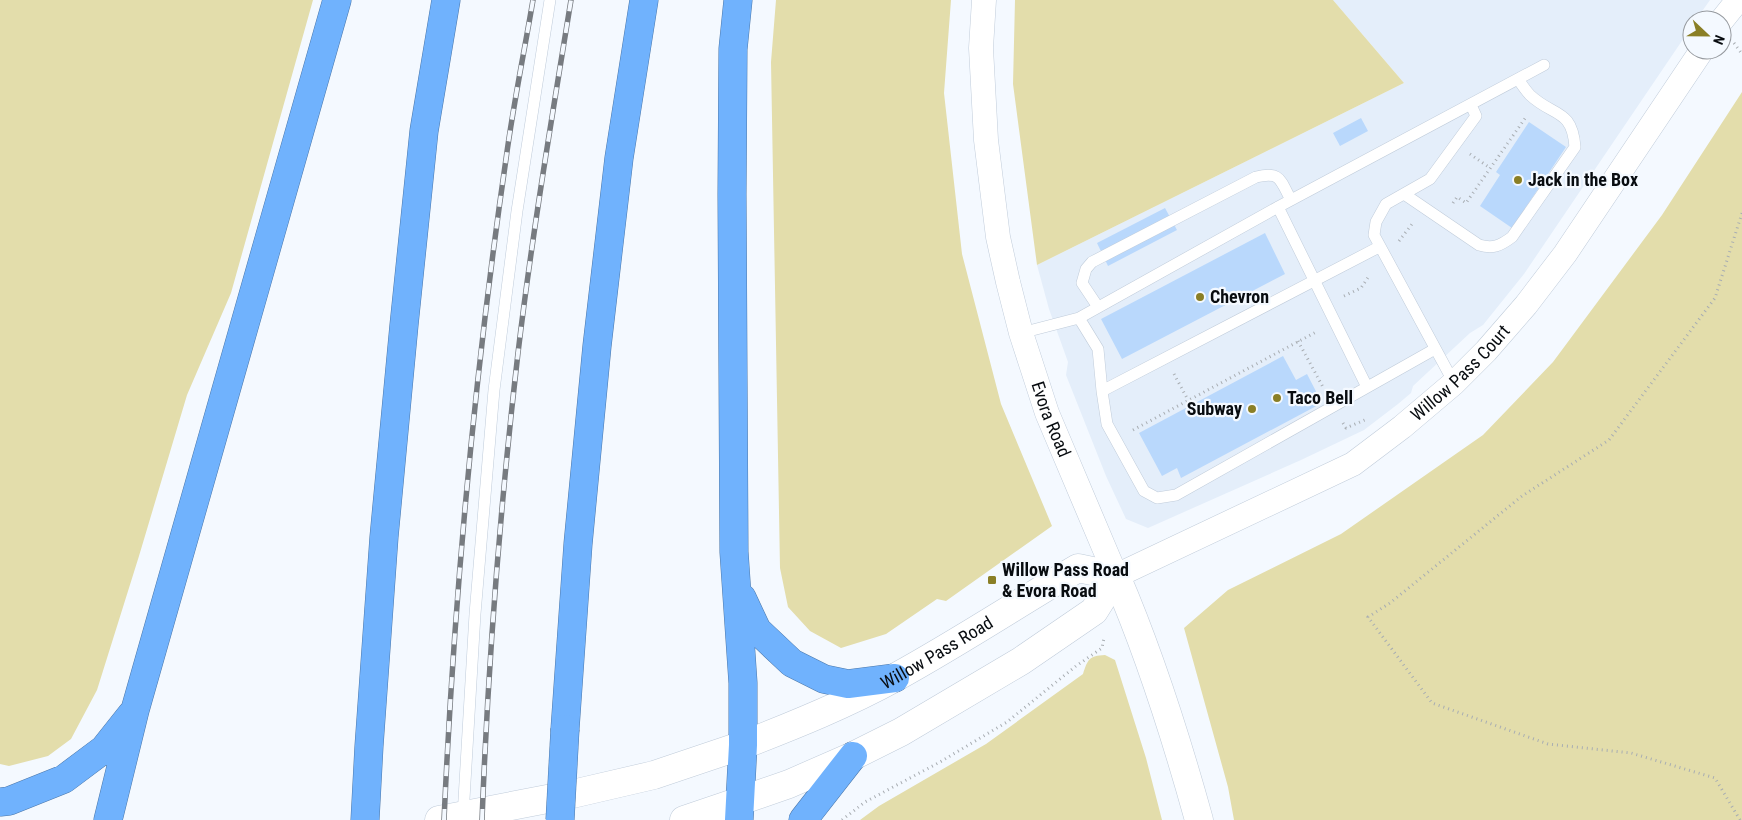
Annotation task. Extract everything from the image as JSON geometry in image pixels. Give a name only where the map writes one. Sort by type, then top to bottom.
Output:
[{"type":"highway","points":[[108,820],[135,710],[337,0]]},
{"type":"highway","points":[[365,820],[384,537],[407,296],[424,131],[446,0]]},
{"type":"highway","points":[[560,820],[578,544],[597,346],[618,158],[644,0]]},
{"type":"highway","points":[[738,0],[734,49],[732,194],[735,583],[743,683],[743,745],[739,811]]},
{"type":"highway","points":[[735,583],[757,630],[792,663],[824,679],[848,684],[895,678]]},
{"type":"highway","points":[[0,802],[9,801],[64,779],[104,749],[135,710]]},
{"type":"highway","points":[[803,820],[853,756]]},
{"type":"street","name":"Evora Road","points":[[984,0],[980,48],[986,140],[998,237],[1022,333],[1047,413],[1139,629],[1180,751],[1199,820]]},
{"type":"street","points":[[1730,10],[1738,0]]},
{"type":"street","name":"Willow Pass Court","points":[[1116,576],[1353,464],[1402,427],[1454,383],[1486,351],[1526,305],[1559,261],[1695,60]]},
{"type":"street","name":"Willow Pass Road","points":[[451,818],[568,795],[654,774],[743,745],[817,716],[895,678],[1078,568],[1116,576]]},
{"type":"street","points":[[684,820],[739,811],[789,784],[853,756],[909,728],[1021,661],[1083,620],[1094,611],[1116,576]]},
{"type":"lane","points":[[451,818],[475,614],[494,390],[517,211],[550,0]]},
{"type":"lane","points":[[1022,333],[1079,318],[1278,207],[1544,65]]},
{"type":"lane","points":[[1404,194],[1479,245],[1490,248],[1501,245],[1512,237],[1575,147],[1574,133],[1566,118],[1531,96],[1518,79]]},
{"type":"lane","points":[[1454,383],[1374,235],[1376,222],[1386,204],[1430,179],[1476,116],[1471,105]]},
{"type":"lane","points":[[1098,307],[1082,283],[1086,269],[1092,262],[1256,177],[1270,174],[1279,178],[1291,200]]},
{"type":"lane","points":[[1278,207],[1367,387]]},
{"type":"lane","points":[[1102,392],[1379,247]]},
{"type":"lane","points":[[1079,318],[1098,349],[1107,424],[1144,491],[1157,498],[1176,496],[1435,349]]},
{"type":"path","points":[[1740,820],[1716,778],[1631,753],[1548,744],[1432,703],[1368,616],[1390,603],[1522,496],[1610,440],[1715,298],[1742,213]]},
{"type":"path","points":[[1166,359],[1188,400]]},
{"type":"path","points":[[842,820],[865,802],[940,762],[1007,722],[1076,666],[1102,648],[1106,630]]},
{"type":"shaded area","points":[[0,0],[313,0],[231,293],[187,395],[97,690],[71,739],[48,756],[9,766],[0,764]]},
{"type":"shaded area","points":[[776,0],[951,0],[944,93],[962,254],[1001,404],[1052,526],[946,601],[937,599],[886,634],[841,648],[810,631],[788,607],[780,568],[771,62]]},
{"type":"shaded area","points":[[1015,0],[1333,0],[1404,83],[1037,265],[1013,84]]},
{"type":"shaded area","points":[[1333,0],[1710,0],[1703,10],[1682,10],[1682,41],[1524,274],[1483,325],[1470,333],[1413,386],[1411,393],[1364,430],[1148,528],[1126,519],[1106,476],[1066,375],[1068,362],[1049,309],[1037,265],[1404,83]]},
{"type":"shaded area","points":[[1742,92],[1742,820],[1234,820],[1228,787],[1184,628],[1228,590],[1341,534],[1483,435],[1553,362],[1662,215]]},
{"type":"shaded area","points":[[1105,655],[1115,660],[1146,758],[1162,820],[860,820],[879,806],[986,744],[1083,674],[1086,665],[1092,657]]},
{"type":"building","points":[[1361,118],[1368,131],[1340,146],[1333,133]]},
{"type":"building","points":[[1529,122],[1566,147],[1512,228],[1480,206],[1500,175],[1496,172]]},
{"type":"building","points":[[1165,208],[1177,230],[1108,266],[1097,243]]},
{"type":"building","points":[[1265,233],[1285,274],[1122,359],[1101,319]]},
{"type":"building","points":[[1283,356],[1296,380],[1307,374],[1322,403],[1181,478],[1177,468],[1162,476],[1139,433]]},
{"type":"railway","points":[[444,820],[453,654],[484,324],[515,99],[533,0]]},
{"type":"railway","points":[[482,820],[496,586],[518,353],[543,176],[571,0]]},
{"type":"place","name":"Jack in the Box","points":[[1518,180]]},
{"type":"place","name":"Chevron","points":[[1200,297]]},
{"type":"place","name":"Taco Bell","points":[[1277,398]]},
{"type":"place","name":"Subway","points":[[1252,409]]},
{"type":"place","name":"Willow Pass Road & Evora Road","points":[[992,580]]}]
